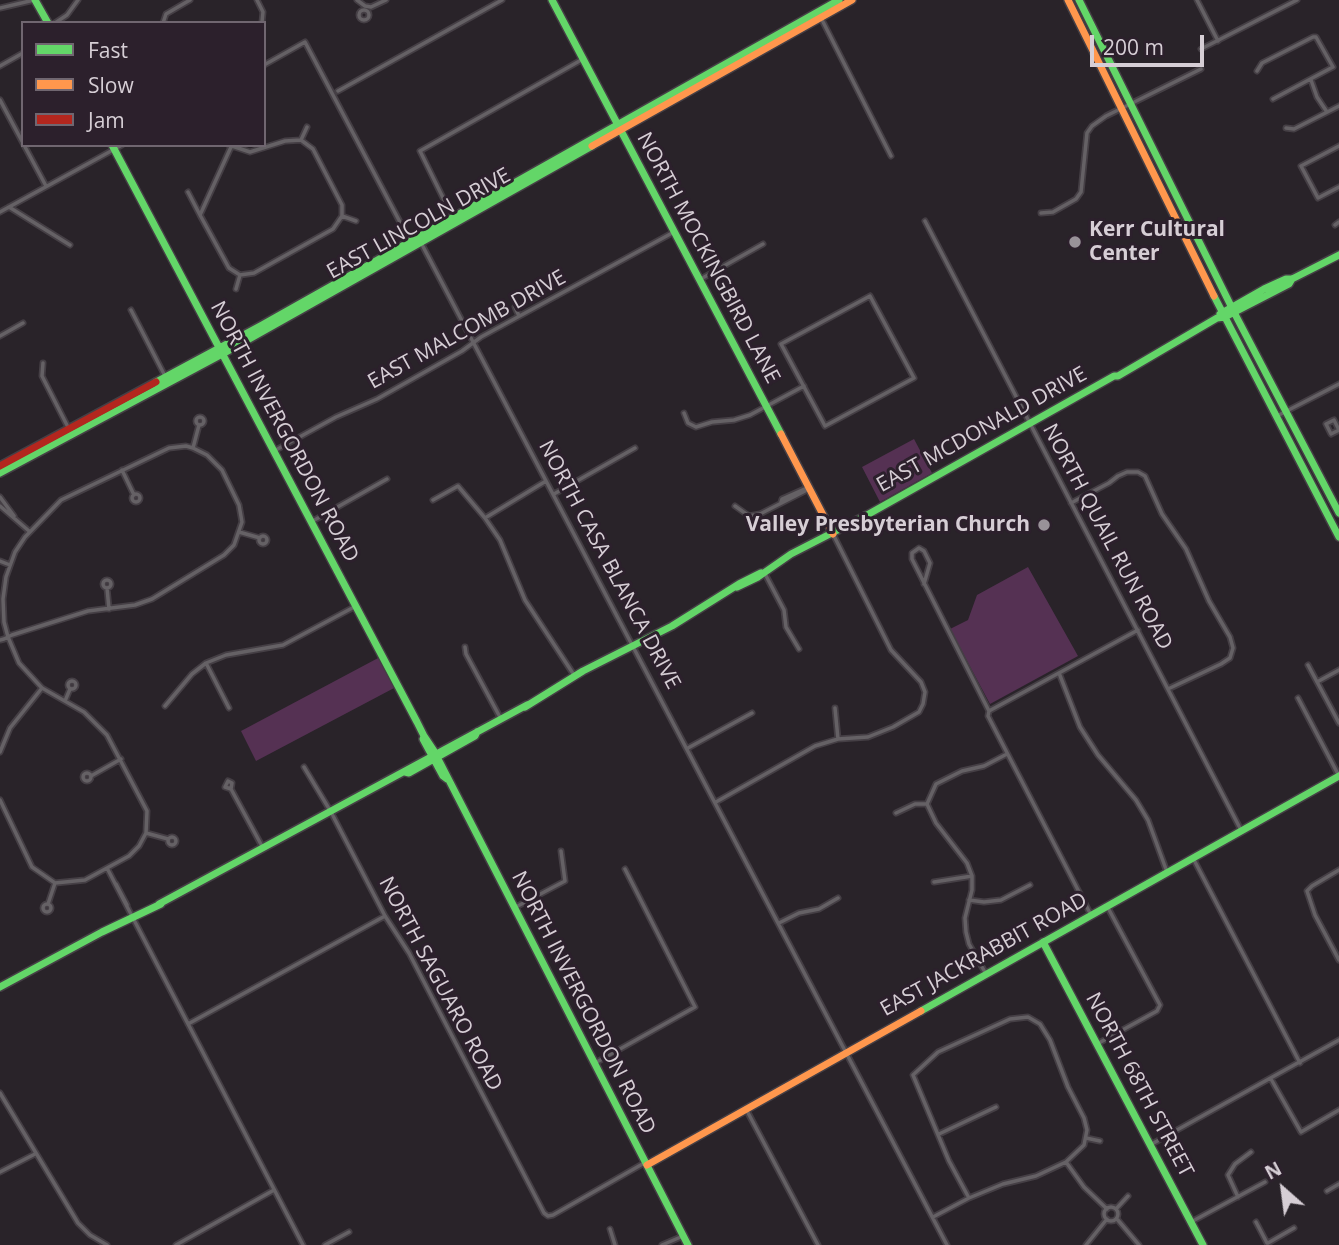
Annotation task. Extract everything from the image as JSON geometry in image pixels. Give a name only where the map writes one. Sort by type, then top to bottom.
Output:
[{"type":"street","points":[[0,8],[34,0],[47,21]]},
{"type":"street","points":[[58,21],[67,15],[78,0]]},
{"type":"street","points":[[163,21],[166,14],[190,0]]},
{"type":"street","points":[[257,0],[263,12],[262,21]]},
{"type":"street","points":[[357,0],[365,8],[386,0]]},
{"type":"street","points":[[338,91],[502,0]]},
{"type":"street","name":"NORTH MOCKINGBIRD LANE","points":[[552,0],[833,534]]},
{"type":"street","name":"EAST LINCOLN DRIVE","points":[[0,473],[416,242],[819,14],[839,0]]},
{"type":"street","name":"EAST LINCOLN DRIVE","points":[[819,14],[852,0]]},
{"type":"street","points":[[1068,0],[1222,316],[1339,537]]},
{"type":"street","points":[[1079,0],[1233,309],[1339,513]]},
{"type":"street","points":[[1205,0],[1198,1],[1218,41]]},
{"type":"street","points":[[1201,49],[1294,1]]},
{"type":"street","points":[[819,14],[891,156]]},
{"type":"street","points":[[1257,71],[1262,63],[1316,37],[1333,67],[1273,99]]},
{"type":"street","name":"NORTH CASA BLANCA DRIVE","points":[[266,64],[304,42],[474,342],[847,1052]]},
{"type":"street","points":[[0,66],[21,54]]},
{"type":"street","points":[[449,209],[420,151],[583,59]]},
{"type":"street","points":[[1041,213],[1053,212],[1079,196],[1083,190],[1087,133],[1099,121],[1201,69]]},
{"type":"street","points":[[1310,79],[1327,112]]},
{"type":"street","points":[[0,100],[21,140]]},
{"type":"street","points":[[1286,128],[1294,129],[1339,106]]},
{"type":"street","points":[[301,140],[307,127]]},
{"type":"street","points":[[188,192],[229,268],[240,275],[254,273],[333,229],[342,216],[342,205],[313,149],[301,140],[285,141],[266,147]]},
{"type":"street","points":[[1339,146],[1301,166],[1318,198],[1339,187]]},
{"type":"street","points":[[25,147],[46,186]]},
{"type":"street","points":[[0,212],[113,147]]},
{"type":"street","name":"NORTH INVERGORDON ROAD","points":[[113,147],[435,756],[688,1245]]},
{"type":"street","points":[[200,215],[230,147]]},
{"type":"street","points":[[233,147],[250,152],[266,147]]},
{"type":"street","points":[[9,207],[70,245]]},
{"type":"street","points":[[342,216],[356,220]]},
{"type":"street","name":"NORTH QUAIL RUN ROAD","points":[[925,222],[1241,830]]},
{"type":"street","name":"EAST MALCOMB DRIVE","points":[[274,451],[336,417],[377,399],[519,316],[674,232]]},
{"type":"street","points":[[699,280],[762,244]]},
{"type":"street","name":"EAST MCDONALD DRIVE","points":[[0,989],[435,756],[747,579],[1030,424],[1114,376],[1123,368],[1129,368],[1233,309],[1289,284],[1292,279],[1339,256]]},
{"type":"street","points":[[236,289],[240,275]]},
{"type":"street","points":[[870,296],[914,378],[825,426],[804,386],[781,344],[870,296]]},
{"type":"street","points":[[515,307],[519,316]]},
{"type":"street","points":[[131,310],[167,380]]},
{"type":"street","points":[[0,336],[23,323]]},
{"type":"street","points":[[43,363],[42,376],[71,432]]},
{"type":"street","points":[[1277,416],[1339,384]]},
{"type":"street","points":[[684,413],[688,422],[696,427],[742,418],[804,386]]},
{"type":"street","points":[[1336,419],[1339,430],[1331,434],[1326,424],[1336,419]]},
{"type":"street","points":[[193,448],[199,425]]},
{"type":"street","name":"EAST LINCOLN DRIVE","points":[[0,466],[71,432]]},
{"type":"street","points":[[0,640],[8,637],[88,611],[135,605],[163,592],[224,555],[234,545],[242,522],[239,505],[222,470],[207,455],[193,448],[169,448],[61,500],[29,531],[9,565],[3,599],[8,637],[19,663],[42,688],[84,712],[107,736],[143,800],[148,822],[139,846],[129,856],[85,880],[55,883],[33,867],[0,800]]},
{"type":"street","points":[[554,494],[635,448]]},
{"type":"street","points":[[122,470],[134,495]]},
{"type":"street","points":[[1071,503],[1127,472],[1145,476],[1162,514],[1186,549],[1233,648],[1230,658],[1221,664],[1168,689]]},
{"type":"street","points":[[311,522],[387,479]]},
{"type":"street","points":[[485,518],[547,481]]},
{"type":"street","points":[[433,499],[458,486],[485,518],[500,540],[526,600],[578,675]]},
{"type":"street","points":[[735,506],[749,516],[760,514],[782,499],[808,487]]},
{"type":"street","points":[[0,497],[15,518]]},
{"type":"street","points":[[0,506],[29,531]]},
{"type":"street","points":[[239,532],[260,538]]},
{"type":"street","points":[[716,802],[815,746],[838,739],[868,737],[894,727],[919,712],[925,697],[921,682],[891,650],[833,534]]},
{"type":"street","points":[[925,584],[930,563],[925,551],[919,548],[912,553],[912,559],[1007,754],[1091,915]]},
{"type":"street","points":[[0,561],[9,565]]},
{"type":"street","points":[[764,572],[784,610],[786,627],[799,649]]},
{"type":"street","points":[[107,588],[109,609]]},
{"type":"street","points":[[165,706],[192,674],[206,663],[226,655],[283,645],[355,606]]},
{"type":"street","points":[[988,714],[1138,630]]},
{"type":"street","points":[[465,647],[466,654],[501,719]]},
{"type":"street","points":[[206,663],[229,708]]},
{"type":"street","points":[[1308,665],[1339,723]]},
{"type":"street","points":[[1317,682],[1339,670]]},
{"type":"street","points":[[1059,673],[1080,727],[1098,755],[1129,790],[1148,820],[1167,872]]},
{"type":"street","points":[[0,751],[10,728],[42,688]]},
{"type":"street","points":[[65,701],[70,689]]},
{"type":"street","points":[[1298,698],[1339,776]]},
{"type":"street","points":[[835,708],[838,739]]},
{"type":"street","points":[[688,748],[752,713]]},
{"type":"street","points":[[986,974],[969,944],[965,918],[972,876],[967,863],[930,814],[927,804],[936,785],[962,771],[984,765],[1007,754]]},
{"type":"street","points":[[90,776],[121,759]]},
{"type":"street","name":"NORTH SAGUARO ROAD","points":[[304,767],[331,812],[385,916],[409,953],[544,1213],[548,1216]]},
{"type":"street","name":"EAST JACKRABBIT ROAD","points":[[548,1216],[746,1109],[1339,776]]},
{"type":"street","points":[[231,789],[263,848]]},
{"type":"street","points":[[896,813],[915,804],[927,804]]},
{"type":"street","points":[[146,833],[168,839]]},
{"type":"street","points":[[514,908],[565,880],[561,851]]},
{"type":"street","points":[[1193,858],[1300,1063]]},
{"type":"street","points":[[107,868],[303,1245]]},
{"type":"street","points":[[595,1063],[695,1007],[625,869]]},
{"type":"street","points":[[1339,870],[1307,891],[1315,915],[1339,960]]},
{"type":"street","points":[[934,882],[972,876]]},
{"type":"street","points":[[48,904],[55,883]]},
{"type":"street","points":[[969,900],[1001,900],[1030,885]]},
{"type":"street","points":[[779,923],[799,913],[819,909],[838,898]]},
{"type":"street","points":[[1097,1044],[1157,1011],[1160,1005],[1107,906]]},
{"type":"street","points":[[188,1024],[385,916]]},
{"type":"street","name":"NORTH 68TH STREET","points":[[1043,942],[1203,1245]]},
{"type":"street","points":[[933,1217],[969,1198],[1003,1184],[1036,1176],[1066,1162],[1084,1146],[1087,1130],[1084,1118],[1068,1087],[1050,1040],[1040,1024],[1028,1017],[1010,1019],[939,1052],[913,1075],[949,1161],[969,1198]]},
{"type":"street","points":[[1150,1145],[1339,1040]]},
{"type":"street","points":[[847,1052],[947,1245]]},
{"type":"street","points":[[1271,1079],[1301,1132],[1339,1110]]},
{"type":"street","points":[[0,1093],[78,1223],[107,1245]]},
{"type":"street","points":[[939,1134],[996,1107]]},
{"type":"street","points":[[746,1109],[818,1245]]},
{"type":"street","points":[[1086,1138],[1100,1141]]},
{"type":"street","points":[[1238,1196],[1229,1181],[1230,1170],[1251,1152]]},
{"type":"street","points":[[0,1172],[36,1153]]},
{"type":"street","points":[[1066,1162],[1084,1187],[1107,1209]]},
{"type":"street","points":[[1191,1222],[1265,1182]]},
{"type":"street","points":[[1326,1191],[1339,1185]]},
{"type":"street","points":[[176,1245],[274,1190]]},
{"type":"street","points":[[1116,1209],[1128,1196]]},
{"type":"street","points":[[1116,1209],[1111,1207],[1104,1214],[1112,1221],[1117,1219]]},
{"type":"street","points":[[1116,1209],[1117,1219],[1139,1245]]},
{"type":"street","points":[[1086,1245],[1107,1219]]},
{"type":"street","points":[[1256,1222],[1268,1244],[1294,1228]]},
{"type":"street","points":[[610,1229],[615,1245]]},
{"type":"street","points":[[325,1245],[349,1232]]},
{"type":"street","points":[[663,1245],[684,1236]]},
{"type":"shaded area","points":[[914,439],[932,473],[880,502],[862,467]]},
{"type":"shaded area","points":[[1028,567],[1078,656],[990,704],[950,629],[968,620],[977,595]]},
{"type":"shaded area","points":[[380,657],[396,687],[256,761],[241,731]]},
{"type":"traffic: fast","points":[[35,0],[47,21]]},
{"type":"traffic: fast","points":[[552,0],[781,434]]},
{"type":"traffic: fast","points":[[156,382],[839,0]]},
{"type":"traffic: fast","points":[[1079,0],[1237,318],[1339,513]]},
{"type":"traffic: fast","points":[[0,473],[228,351],[592,146]]},
{"type":"traffic: fast","points":[[113,147],[417,722],[423,739],[447,779]]},
{"type":"traffic: fast","points":[[1220,314],[1264,289],[1292,279],[1339,255]]},
{"type":"traffic: fast","points":[[737,587],[758,577],[791,554],[1118,376],[1217,318],[1225,317],[1289,284],[1292,279]]},
{"type":"traffic: fast","points":[[1214,296],[1339,537]]},
{"type":"traffic: fast","points":[[525,707],[583,671],[672,626],[761,573]]},
{"type":"traffic: fast","points":[[159,904],[527,705]]},
{"type":"traffic: fast","points":[[405,772],[409,773],[475,736],[477,732]]},
{"type":"traffic: fast","points":[[424,736],[688,1245]]},
{"type":"traffic: fast","points":[[921,1011],[1339,776]]},
{"type":"traffic: fast","points":[[0,987],[102,932],[161,904]]},
{"type":"traffic: fast","points":[[1043,942],[1203,1245]]},
{"type":"traffic: slow","points":[[592,146],[852,0]]},
{"type":"traffic: slow","points":[[1068,0],[1214,296]]},
{"type":"traffic: slow","points":[[781,434],[833,534]]},
{"type":"traffic: slow","points":[[647,1165],[921,1011]]},
{"type":"traffic: jam","points":[[0,466],[156,382]]},
{"type":"place","name":"Kerr Cultural Center","points":[[1075,242]]},
{"type":"place","name":"Valley Presbyterian Church","points":[[1044,525]]}]
